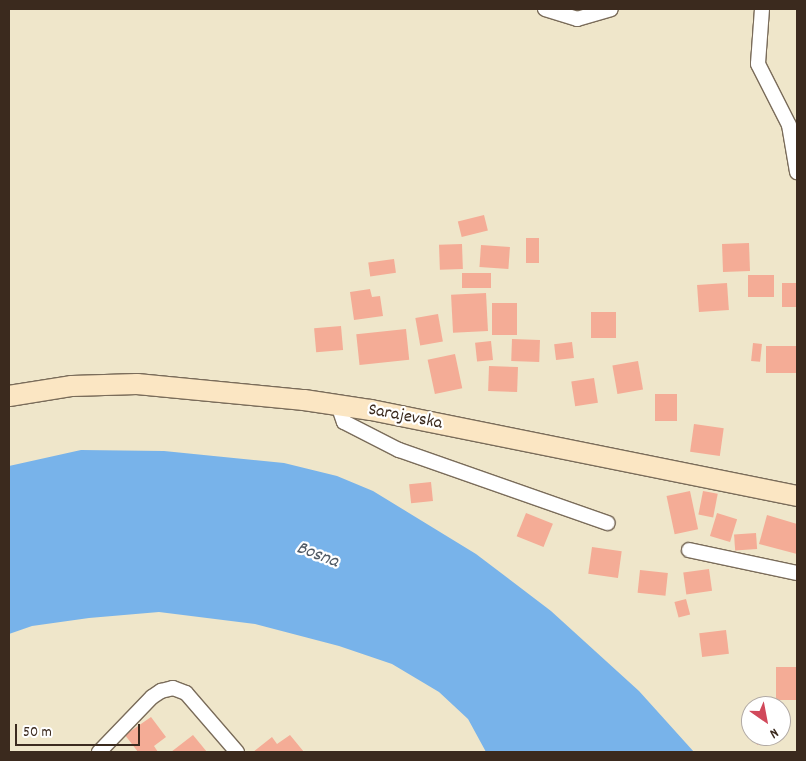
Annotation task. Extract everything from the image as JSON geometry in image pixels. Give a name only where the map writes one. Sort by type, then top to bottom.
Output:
[{"type":"main road","name":"Sarajevska","points":[[9,396],[72,386],[138,384],[338,405],[797,496]]},
{"type":"street","points":[[545,9],[578,19],[611,9]]},
{"type":"street","points":[[762,9],[758,64],[788,125],[797,172]]},
{"type":"street","points":[[338,405],[344,422],[399,450],[608,523]]},
{"type":"street","points":[[689,550],[797,572]]},
{"type":"street","points":[[99,752],[152,697],[161,691],[173,688],[186,693],[237,752]]},
{"type":"water","name":"Bosna","points":[[81,450],[164,451],[284,463],[337,476],[373,491],[476,554],[551,611],[639,691],[694,752],[486,752],[468,719],[439,692],[392,664],[339,646],[255,624],[159,612],[89,618],[32,626],[9,634],[9,466]]},
{"type":"building","points":[[484,215],[488,231],[462,237],[458,222]]},
{"type":"building","points":[[526,238],[539,238],[539,263],[526,263]]},
{"type":"building","points":[[749,243],[750,271],[723,272],[722,244]]},
{"type":"building","points":[[462,244],[463,269],[440,270],[439,245]]},
{"type":"building","points":[[481,245],[510,247],[508,269],[479,267]]},
{"type":"building","points":[[394,259],[396,273],[370,276],[368,263]]},
{"type":"building","points":[[462,273],[491,273],[491,288],[462,288]]},
{"type":"building","points":[[748,275],[774,275],[774,297],[748,297]]},
{"type":"building","points":[[727,283],[729,310],[699,312],[697,285]]},
{"type":"building","points":[[782,283],[797,283],[797,307],[782,307]]},
{"type":"building","points":[[370,289],[372,297],[380,296],[383,316],[354,320],[350,292]]},
{"type":"building","points":[[486,293],[488,331],[453,333],[451,295]]},
{"type":"building","points":[[492,303],[517,303],[517,335],[492,335]]},
{"type":"building","points":[[591,312],[616,312],[616,338],[591,338]]},
{"type":"building","points":[[438,314],[443,342],[420,346],[415,318]]},
{"type":"building","points":[[341,326],[343,350],[316,352],[314,328]]},
{"type":"building","points":[[406,329],[409,360],[360,365],[356,334]]},
{"type":"building","points":[[512,339],[540,340],[539,362],[511,361]]},
{"type":"building","points":[[491,341],[493,360],[477,362],[475,343]]},
{"type":"building","points":[[572,342],[574,358],[556,360],[554,344]]},
{"type":"building","points":[[753,343],[762,344],[760,362],[751,361]]},
{"type":"building","points":[[766,346],[797,346],[797,373],[766,373]]},
{"type":"building","points":[[455,354],[462,388],[435,394],[428,360]]},
{"type":"building","points":[[638,361],[643,390],[617,394],[612,366]]},
{"type":"building","points":[[489,366],[518,367],[517,392],[488,391]]},
{"type":"building","points":[[594,378],[598,403],[575,406],[571,382]]},
{"type":"building","points":[[655,394],[677,394],[677,421],[655,421]]},
{"type":"building","points":[[694,424],[724,428],[720,456],[690,452]]},
{"type":"building","points":[[431,482],[433,501],[411,503],[409,484]]},
{"type":"building","points":[[690,491],[698,529],[675,534],[667,496]]},
{"type":"building","points":[[703,491],[718,494],[713,517],[698,515]]},
{"type":"building","points":[[526,513],[553,524],[544,547],[517,536]]},
{"type":"building","points":[[717,513],[737,519],[730,542],[710,536]]},
{"type":"building","points":[[767,515],[797,524],[797,554],[759,544]]},
{"type":"building","points":[[756,533],[757,549],[735,550],[734,535]]},
{"type":"building","points":[[592,547],[622,551],[618,578],[588,574]]},
{"type":"building","points":[[709,569],[712,591],[686,594],[683,573]]},
{"type":"building","points":[[640,570],[668,573],[665,596],[638,593]]},
{"type":"building","points":[[686,599],[690,614],[679,618],[674,602]]},
{"type":"building","points":[[726,630],[729,654],[702,657],[699,633]]},
{"type":"building","points":[[776,667],[797,667],[797,700],[791,700],[791,696],[776,696]]},
{"type":"building","points":[[151,717],[166,737],[154,746],[158,752],[138,752],[125,735]]},
{"type":"building","points":[[193,735],[207,752],[171,752]]},
{"type":"building","points":[[290,735],[304,752],[253,752],[272,737],[277,744]]}]
